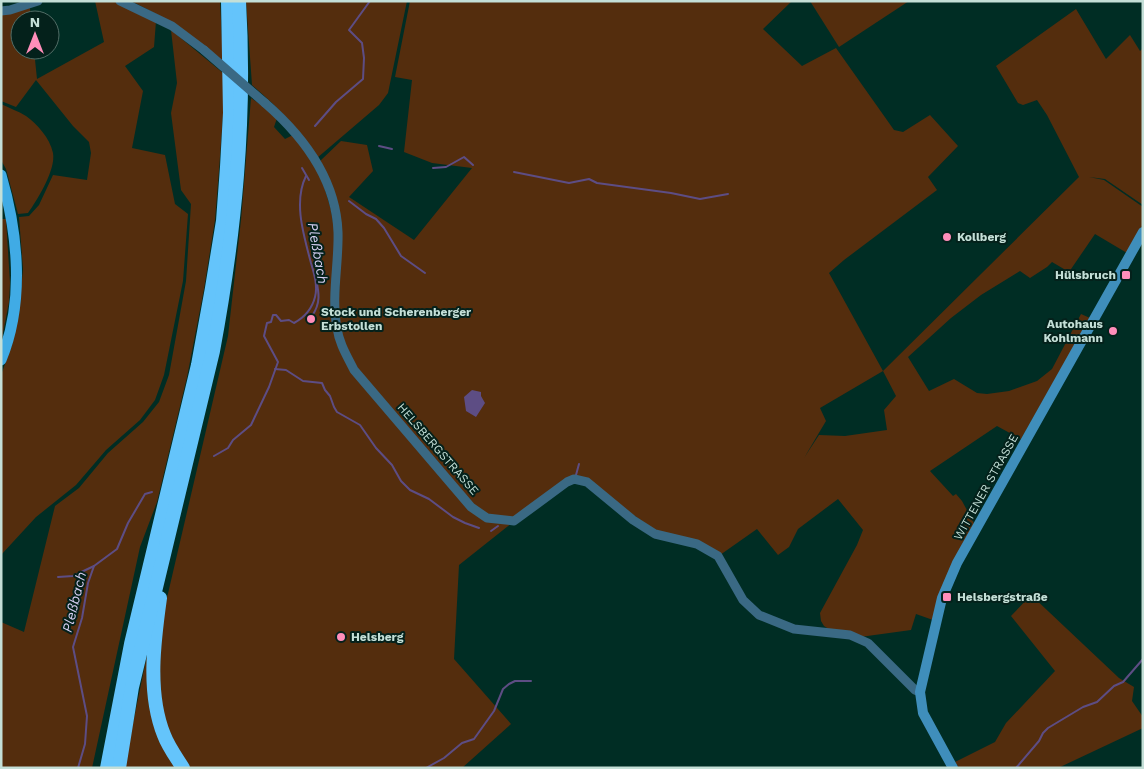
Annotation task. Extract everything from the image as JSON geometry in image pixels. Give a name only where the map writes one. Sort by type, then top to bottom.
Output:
[{"type":"highway","points":[[107,768],[117,709],[133,635],[198,365],[212,288],[228,167],[230,113],[228,1]]},
{"type":"highway","points":[[119,768],[132,687],[213,351],[223,299],[234,219],[242,114],[242,45],[239,1]]},
{"type":"highway","points":[[170,527],[154,664],[154,695],[164,735],[183,768]]},
{"type":"highway","points":[[99,768],[117,709]]},
{"type":"main road","points":[[1,175],[12,216],[17,273],[15,308],[1,360]]},
{"type":"main road","name":"WITTENER STRASSE","points":[[953,768],[923,713],[920,692],[942,598],[957,563],[1143,232]]},
{"type":"street","points":[[1,10],[10,10],[38,1]]},
{"type":"street","name":"HELSBERGSTRASSE","points":[[120,1],[172,26],[204,50],[265,103],[308,148],[331,194],[338,232],[336,327],[342,347],[354,370],[471,507],[487,518],[514,521],[567,482],[574,479],[586,482],[633,520],[655,534],[697,544],[718,556],[743,600],[758,616],[794,629],[850,635],[859,638],[868,643],[915,690],[920,692]]},
{"type":"shaded area","points":[[95,1],[114,1],[156,21],[154,47],[125,66],[143,91],[132,148],[165,155],[175,204],[188,214],[183,281],[164,375],[155,400],[140,420],[106,450],[76,485],[36,517],[1,555],[1,375],[12,345],[19,312],[23,269],[19,217],[29,216],[39,205],[53,175],[87,180],[91,153],[89,142],[73,126],[36,80],[16,107],[1,101],[1,14],[10,12],[10,60],[35,60],[37,79],[104,42]]},
{"type":"shaded area","points":[[131,1],[220,1],[223,61],[179,28]]},
{"type":"shaded area","points":[[246,1],[407,1],[388,93],[379,105],[317,158],[296,128],[252,85]]},
{"type":"shaded area","points":[[410,1],[792,1],[763,29],[802,66],[836,48],[894,130],[903,132],[930,115],[958,146],[928,177],[937,190],[829,273],[883,371],[1079,177],[1047,115],[1037,100],[1023,105],[1018,103],[996,66],[1076,9],[1106,59],[1130,35],[1140,51],[1143,48],[1143,205],[1105,179],[1089,177],[1104,180],[1143,207],[1143,224],[1127,253],[1095,234],[1069,272],[1052,262],[1030,278],[1020,271],[981,295],[951,318],[908,357],[929,391],[954,379],[977,393],[987,394],[1009,391],[1037,381],[1052,369],[1081,314],[1090,318],[1021,439],[997,426],[930,471],[953,496],[956,494],[962,501],[975,525],[933,620],[916,614],[911,630],[860,637],[832,631],[824,626],[820,613],[857,545],[863,530],[838,499],[798,529],[789,547],[778,555],[757,529],[720,555],[658,532],[578,477],[514,519],[488,517],[473,506],[355,369],[338,327],[341,231],[319,162],[341,141],[367,145],[373,171],[349,197],[414,240],[472,168],[432,163],[404,152],[412,80],[395,77]],"holes":[[[883,371],[896,396],[884,410],[887,430],[845,436],[819,435],[804,458],[826,421],[820,408]]]},
{"type":"shaded area","points":[[810,1],[909,1],[839,47]]},
{"type":"shaded area","points":[[171,30],[223,73],[223,115],[215,220],[187,377],[157,502],[140,547],[92,768],[1,768],[1,622],[24,632],[55,506],[79,488],[108,453],[143,422],[159,402],[169,375],[186,281],[191,204],[181,190],[171,113],[177,83]]},
{"type":"shaded area","points":[[251,98],[277,118],[274,127],[285,139],[293,135],[306,150],[323,183],[331,210],[335,234],[340,349],[487,520],[513,522],[459,565],[454,659],[511,724],[462,768],[191,768],[178,753],[169,736],[160,696],[159,675],[163,615],[228,336],[241,220]]},
{"type":"shaded area","points":[[1,104],[23,114],[34,123],[46,137],[53,153],[52,168],[49,176],[28,213],[18,214],[6,169],[1,160]]},
{"type":"shaded area","points":[[1,219],[6,219],[10,283],[9,302],[1,343]]},
{"type":"shaded area","points":[[472,390],[481,392],[485,403],[476,417],[466,411],[464,397]]},
{"type":"shaded area","points":[[1031,595],[1119,678],[1134,687],[1132,701],[1143,717],[1143,728],[1058,768],[959,768],[955,762],[995,742],[1006,723],[1055,671],[1011,616]]},
{"type":"shaded area","points":[[154,621],[152,682],[181,768],[125,768],[131,733]]},
{"type":"waterway","name":"Pleßbach","points":[[315,126],[336,102],[363,79],[364,58],[362,43],[349,30],[370,1]]},
{"type":"waterway","points":[[379,146],[392,149]]},
{"type":"waterway","points":[[433,168],[446,167],[464,157],[473,165]]},
{"type":"waterway","name":"Pleßbach","points":[[302,168],[309,180]]},
{"type":"waterway","points":[[514,172],[569,183],[589,179],[597,183],[700,199],[728,194]]},
{"type":"waterway","name":"Pleßbach","points":[[214,456],[228,448],[233,440],[251,425],[269,387],[278,362],[264,336],[267,323],[271,322],[273,315],[276,315],[281,321],[289,320],[294,323],[308,312],[314,301],[316,293],[315,280],[303,230],[300,208],[302,186],[306,176]]},
{"type":"waterway","points":[[349,201],[376,219],[384,228],[401,256],[425,273]]},
{"type":"waterway","name":"Pleßbach","points":[[312,316],[317,307],[318,298],[316,278]]},
{"type":"waterway","points":[[275,369],[286,370],[303,381],[322,383],[337,412],[360,425],[376,448],[392,465],[401,481],[410,490],[429,499],[453,517],[479,528]]},
{"type":"waterway","points":[[576,475],[579,464]]},
{"type":"waterway","name":"Pleßbach","points":[[78,768],[85,744],[87,716],[73,647],[82,618],[88,583],[94,566],[117,549],[128,523],[145,494],[152,492]]},
{"type":"waterway","points":[[491,531],[498,526]]},
{"type":"waterway","points":[[58,577],[73,576],[94,566]]},
{"type":"waterway","points":[[1016,768],[1048,728],[1083,707],[1097,702],[1114,686],[1123,682],[1143,659]]},
{"type":"waterway","points":[[426,768],[444,758],[462,743],[474,739],[494,711],[503,689],[509,684],[515,681],[531,681]]},
{"type":"place","name":"Kollberg","points":[[947,237]]},
{"type":"place","name":"Hülsbruch","points":[[1126,275]]},
{"type":"place","name":"Stock und Scherenberger Erbstollen","points":[[311,319]]},
{"type":"place","name":"Autohaus Kohlmann","points":[[1113,331]]},
{"type":"place","name":"Helsbergstraße","points":[[947,597]]},
{"type":"place","name":"Helsberg","points":[[341,637]]}]
